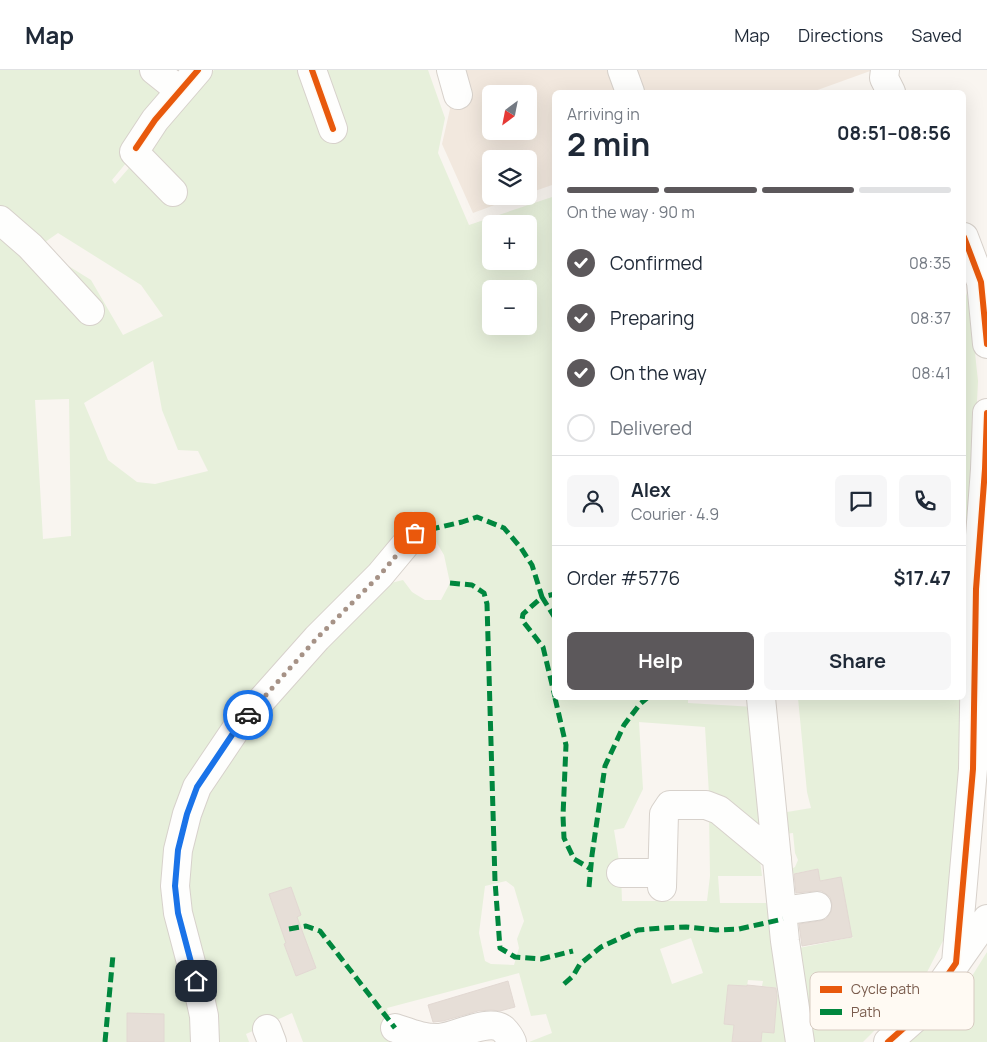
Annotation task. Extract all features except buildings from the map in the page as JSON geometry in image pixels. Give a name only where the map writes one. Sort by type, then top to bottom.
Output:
[{"type":"street","points":[[154,70],[179,90]]},
{"type":"street","points":[[173,192],[134,152],[155,120],[198,70]]},
{"type":"street","points":[[312,70],[333,130]]},
{"type":"street","points":[[622,70],[629,90]]},
{"type":"street","points":[[885,70],[884,78],[890,90]]},
{"type":"street","points":[[0,220],[30,246],[90,311]]},
{"type":"street","points":[[966,242],[981,282],[987,344]]},
{"type":"street","points":[[956,963],[973,769],[976,590],[987,413]]},
{"type":"street","points":[[205,1042],[204,1016],[178,913],[175,886],[178,850],[187,814],[197,787],[236,729],[317,638],[380,575],[415,533]]},
{"type":"street","points":[[761,700],[785,941],[800,1042]]},
{"type":"street","points":[[621,873],[661,880],[664,814],[670,805],[706,805],[719,810],[777,858]]},
{"type":"street","points":[[782,911],[817,906]]},
{"type":"street","points":[[950,972],[987,919]]},
{"type":"street","points":[[395,1028],[423,1038],[441,1038],[489,1025],[502,1028],[512,1042]]},
{"type":"street","points":[[888,1042],[902,1030]]},
{"type":"shaded area","points":[[436,70],[873,70],[818,90],[552,90],[552,185],[537,190],[537,150],[482,150],[482,205],[495,205],[473,213],[442,144],[450,109]]},
{"type":"green space","points":[[0,70],[203,70],[112,180],[115,184],[214,70],[428,70],[445,118],[438,153],[469,225],[482,221],[482,270],[537,270],[537,215],[499,215],[528,205],[537,205],[537,202],[552,197],[552,700],[688,700],[688,703],[754,707],[766,834],[752,819],[709,794],[705,727],[639,722],[643,789],[624,828],[614,830],[621,873],[622,901],[707,901],[710,876],[709,815],[759,853],[762,876],[718,876],[720,903],[766,903],[776,944],[787,1042],[761,1042],[762,1032],[774,1032],[778,988],[762,986],[763,981],[748,980],[747,986],[728,985],[724,1024],[734,1025],[732,1042],[529,1042],[552,1033],[546,1014],[531,1016],[519,973],[387,1008],[396,1042],[303,1042],[292,1013],[246,1034],[249,1042],[211,1042],[191,920],[186,875],[202,792],[242,734],[387,584],[403,580],[412,592],[425,600],[441,600],[450,583],[444,555],[423,520],[413,511],[388,550],[186,791],[183,972],[195,1042],[164,1042],[164,1014],[128,1013],[127,1042],[0,1042]],"holes":[[[58,233],[141,285],[163,316],[123,335],[91,280],[38,247]],[[153,361],[162,410],[178,450],[198,451],[208,471],[155,484],[137,482],[108,460],[84,403]],[[69,399],[71,536],[43,539],[35,400]],[[506,881],[514,887],[524,921],[517,939],[519,948],[514,965],[491,964],[485,961],[479,933],[485,886]],[[291,887],[301,915],[279,923],[269,894]],[[304,937],[316,968],[296,976],[284,944]],[[691,938],[703,973],[672,984],[660,949]]]},
{"type":"green space","points":[[966,293],[970,306],[978,381],[966,620]]},
{"type":"green space","points":[[798,700],[962,700],[951,901],[946,935],[927,972],[810,972],[810,1030],[875,1030],[863,1042],[808,1042],[799,948],[854,937],[852,937],[841,878],[820,881],[818,869],[786,875],[786,872],[795,867],[798,860],[795,853],[793,833],[783,834],[781,813],[811,808],[807,792]]},
{"type":"green space","points":[[987,952],[987,1042],[909,1042],[921,1030],[974,1030],[974,973]]},
{"type":"marked path","points":[[415,533],[477,517],[504,528],[532,565],[542,597],[552,595]]},
{"type":"marked path","points":[[450,583],[472,585],[484,593],[487,604],[495,881],[500,948],[515,957],[541,959],[573,951]]},
{"type":"marked path","points":[[552,613],[542,597],[523,614],[522,620],[543,647],[552,684]]},
{"type":"marked path","points":[[555,700],[566,745],[564,838],[574,859],[591,869]]},
{"type":"marked path","points":[[589,887],[605,766],[624,725],[645,700]]},
{"type":"marked path","points":[[564,984],[573,976],[580,964],[601,947],[638,930],[686,927],[716,930],[739,929],[783,919]]},
{"type":"marked path","points":[[289,929],[306,926],[320,931],[395,1028]]},
{"type":"marked path","points":[[105,1042],[113,955]]},
{"type":"cycle path","points":[[136,148],[155,120],[198,70]]},
{"type":"cycle path","points":[[312,70],[333,129]]},
{"type":"cycle path","points":[[966,242],[981,282],[987,344]]},
{"type":"cycle path","points":[[950,972],[956,963],[973,769],[976,589],[987,413]]},
{"type":"cycle path","points":[[888,1042],[902,1030]]},
{"type":"way so far","points":[[248,715],[317,638],[380,575],[415,533]]},
{"type":"route","points":[[196,981],[178,913],[175,886],[178,850],[187,814],[197,787],[236,729],[248,715]]}]
